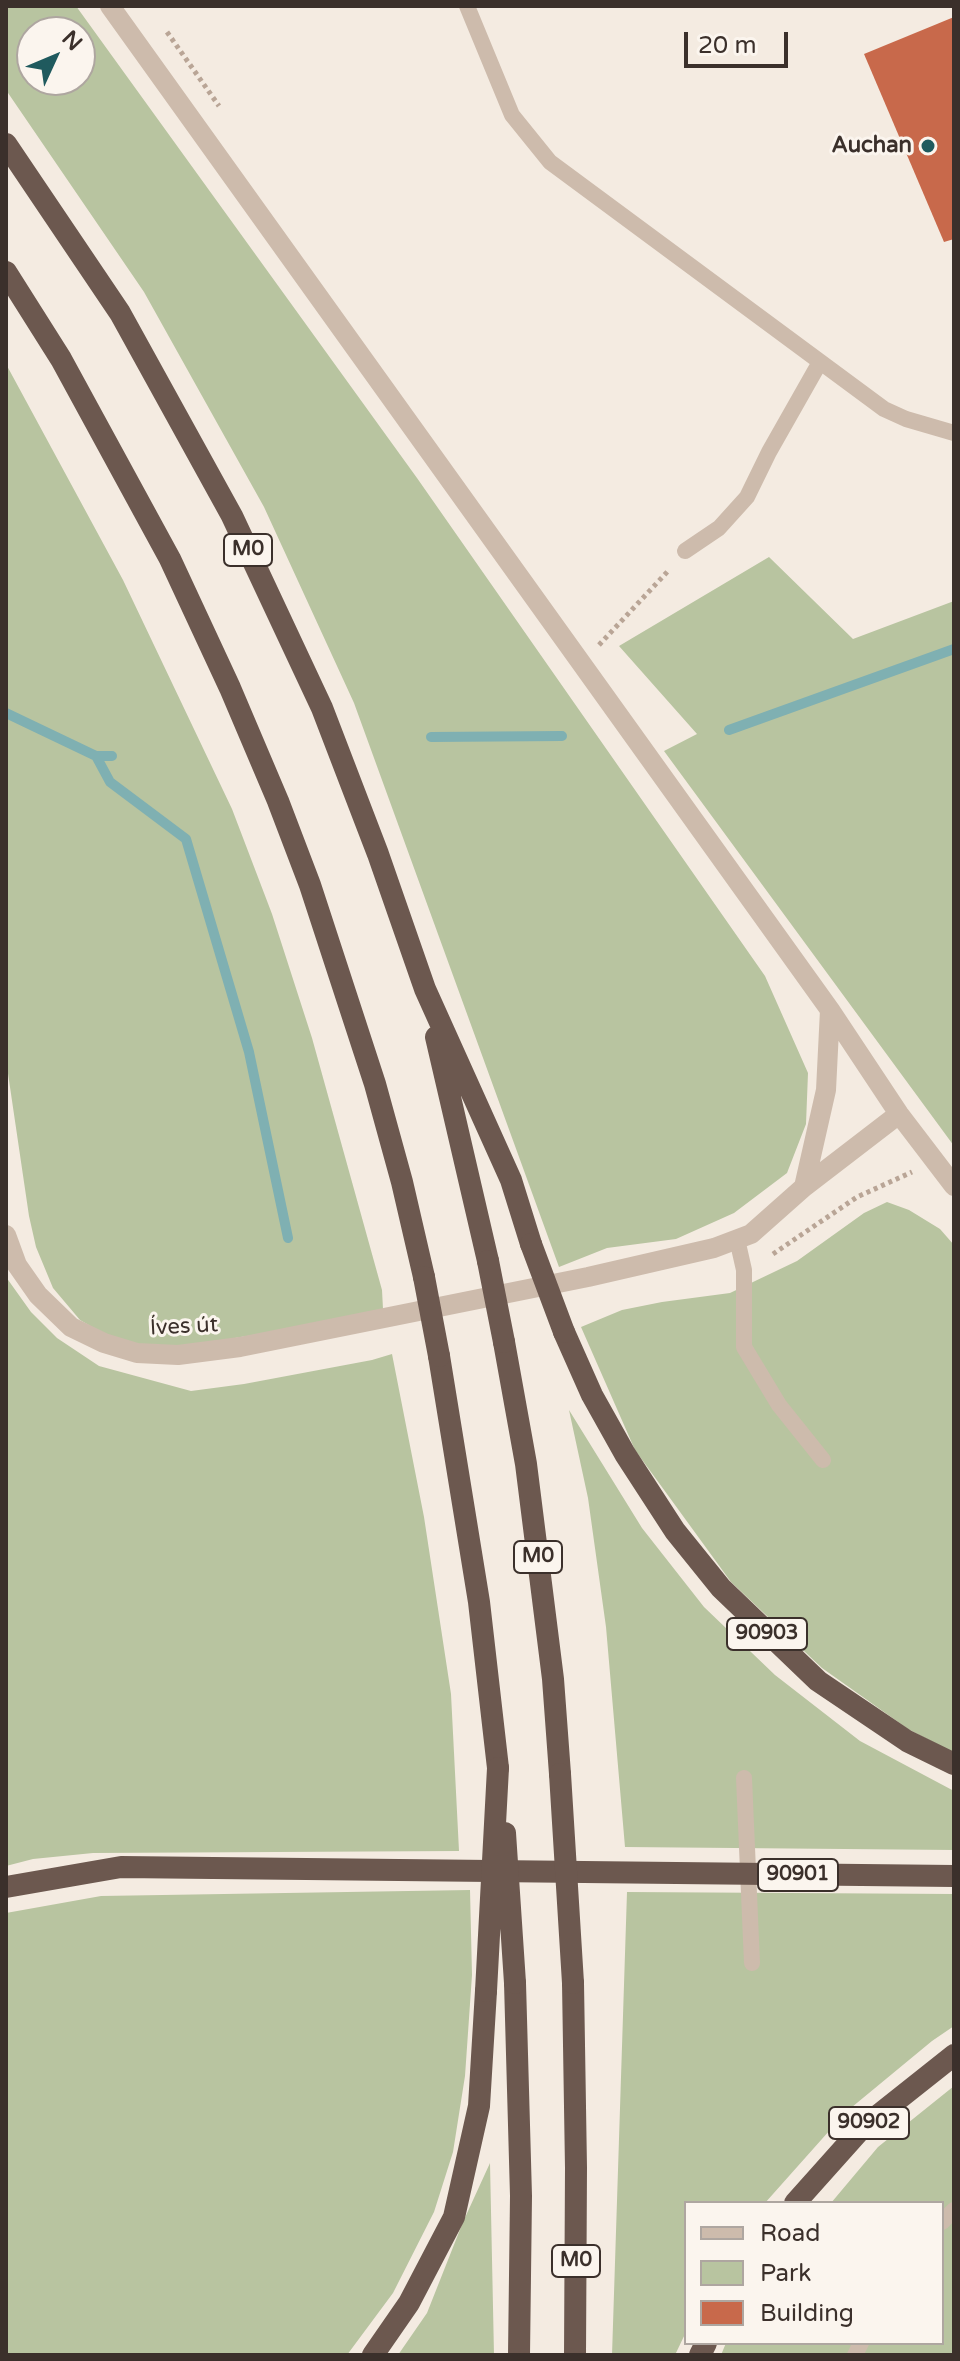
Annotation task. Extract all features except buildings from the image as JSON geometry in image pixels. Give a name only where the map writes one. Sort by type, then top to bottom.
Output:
[{"type":"highway","name":"M0","points":[[6,144],[120,313],[232,516],[322,708],[425,989],[504,1342],[526,1464],[553,1679],[573,1983],[575,2355]]},
{"type":"highway","name":"M0","points":[[6,272],[61,359],[170,559],[230,688],[310,885],[375,1084],[402,1182],[439,1356],[479,1602],[510,1879],[521,2196],[519,2355]]},
{"type":"highway","name":"90903","points":[[425,989],[511,1180],[564,1332],[592,1395],[625,1454],[675,1531],[721,1588],[818,1681],[907,1741],[954,1764]]},
{"type":"highway","points":[[373,2355],[409,2303],[454,2217],[479,2106],[498,1768]]},
{"type":"highway","name":"90901","points":[[6,1887],[121,1867],[954,1876]]},
{"type":"highway","name":"90902","points":[[797,2201],[862,2128],[954,2055]]},
{"type":"street","points":[[110,6],[830,1010],[899,1114],[954,1186]]},
{"type":"street","points":[[804,1187],[826,1090],[830,1010]]},
{"type":"street","name":"Íves út","points":[[6,1235],[17,1265],[38,1295],[71,1327],[104,1343],[137,1353],[178,1355],[240,1347],[588,1277],[714,1248],[751,1234],[804,1187],[899,1114]]},
{"type":"lane","points":[[467,6],[512,115],[550,162],[884,409],[954,433]]},
{"type":"lane","points":[[685,551],[719,528],[747,497],[820,362]]},
{"type":"lane","points":[[737,1239],[744,1270],[744,1347],[779,1405],[823,1460]]},
{"type":"lane","points":[[744,1778],[752,1963]]},
{"type":"path","points":[[596,647],[685,551]]},
{"type":"green space","points":[[6,6],[76,6],[83,16],[16,16],[16,96],[96,96],[96,34],[417,478],[765,976],[808,1073],[806,1124],[787,1173],[734,1213],[676,1239],[607,1248],[559,1267],[354,703],[264,507],[144,292],[6,90]]},
{"type":"green space","points":[[6,364],[123,580],[232,809],[272,914],[312,1038],[382,1290],[383,1309],[324,1323],[176,1348],[140,1345],[109,1337],[80,1320],[53,1288],[36,1247],[6,1060]]},
{"type":"green space","points":[[769,557],[853,639],[954,601],[954,1146],[664,751],[697,734],[619,646]]},
{"type":"green space","points":[[887,1202],[909,1210],[940,1229],[954,1245],[954,1753],[908,1729],[822,1668],[731,1582],[635,1450],[581,1327],[622,1310],[730,1293],[797,1261],[864,1213]]},
{"type":"green space","points":[[6,1277],[31,1312],[57,1338],[99,1366],[191,1391],[244,1384],[392,1354],[424,1517],[451,1694],[459,1851],[93,1853],[33,1859],[6,1866]]},
{"type":"green space","points":[[569,1410],[642,1528],[704,1607],[775,1675],[860,1741],[954,1791],[954,1850],[625,1847],[606,1627],[588,1498]]},
{"type":"green space","points":[[470,1890],[472,1975],[465,2076],[453,2152],[434,2212],[393,2293],[347,2355],[6,2355],[6,1913],[101,1896]]},
{"type":"green space","points":[[627,1892],[954,1894],[954,2026],[846,2112],[767,2201],[684,2201],[684,2336],[675,2355],[612,2355]]},
{"type":"green space","points":[[954,2086],[954,2355],[721,2355],[725,2345],[944,2345],[944,2201],[833,2201],[878,2147]]},
{"type":"green space","points":[[490,2163],[494,2355],[398,2355],[427,2313]]},
{"type":"waterway","points":[[729,730],[954,649]]},
{"type":"waterway","points":[[6,713],[96,756],[112,756]]},
{"type":"waterway","points":[[431,737],[562,736]]},
{"type":"waterway","points":[[96,756],[110,782],[186,839],[249,1052],[288,1238]]},
{"type":"place","name":"Auchan","points":[[928,146]]}]
